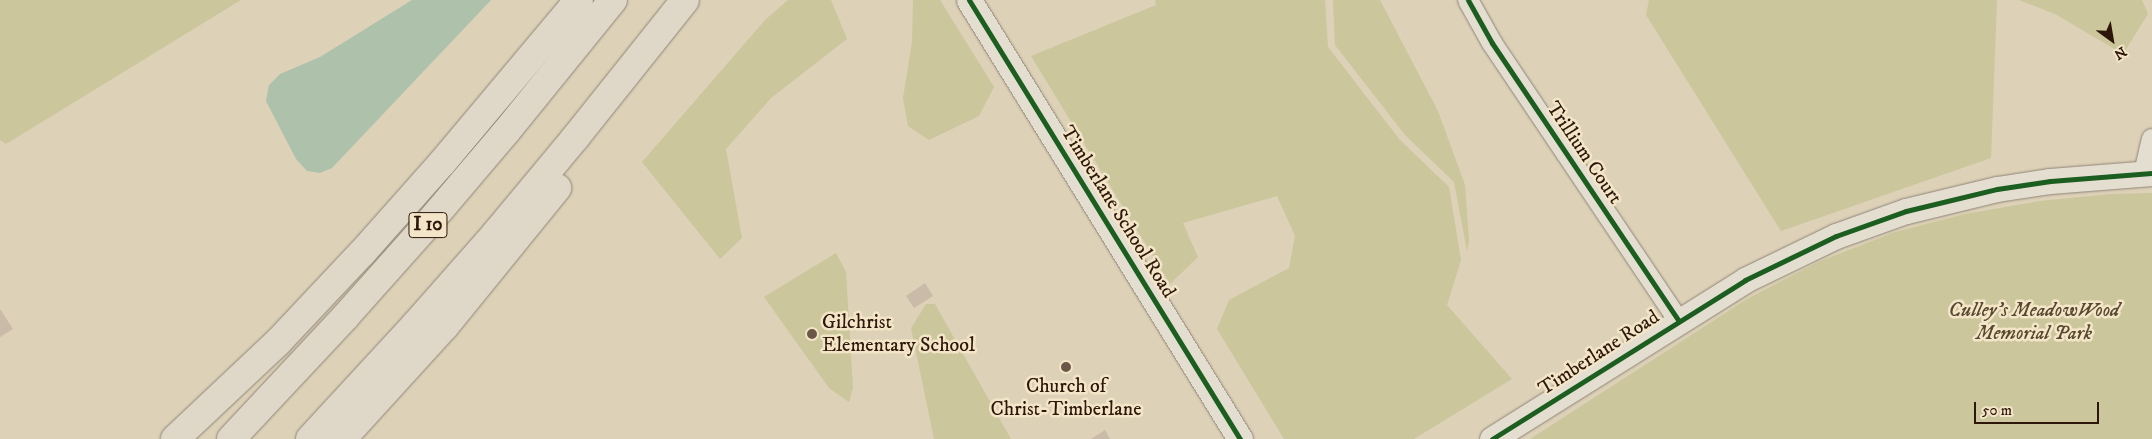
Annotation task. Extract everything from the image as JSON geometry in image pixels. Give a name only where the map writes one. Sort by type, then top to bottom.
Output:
[{"type":"highway","points":[[175,439],[278,342],[362,253],[579,0]]},
{"type":"highway","name":"I 10","points":[[231,439],[427,226],[523,112],[612,0]]},
{"type":"highway","points":[[310,439],[416,324],[491,238],[587,124],[685,0]]},
{"type":"highway","points":[[342,439],[445,326],[523,231],[600,131],[691,0]]},
{"type":"street","name":"Timberlane School Road","points":[[969,0],[1240,439]]},
{"type":"street","name":"Trillium Court","points":[[1468,0],[1492,43],[1678,320]]},
{"type":"street","points":[[2148,173],[2152,139]]},
{"type":"street","name":"Timberlane Road","points":[[1492,439],[1744,280],[1836,236],[1906,211],[1997,189],[2050,181],[2148,173]]},
{"type":"green space","points":[[0,0],[241,0],[6,144],[0,140]]},
{"type":"green space","points":[[788,0],[831,0],[847,39],[771,98],[726,149],[742,238],[720,259],[642,162],[765,20]]},
{"type":"green space","points":[[913,0],[940,0],[994,87],[979,116],[929,140],[908,126],[903,98],[912,42]]},
{"type":"green space","points":[[1155,0],[1325,0],[1328,47],[1400,140],[1449,187],[1461,260],[1447,305],[1512,379],[1414,439],[1284,439],[1217,329],[1229,300],[1289,268],[1295,236],[1277,196],[1183,223],[1198,257],[1170,284],[1031,56],[1156,5]]},
{"type":"green space","points":[[1333,0],[1380,0],[1438,111],[1465,185],[1469,241],[1467,251],[1454,182],[1405,135],[1335,45]]},
{"type":"green space","points":[[1649,0],[1997,0],[1991,158],[1781,231],[1646,15]]},
{"type":"green space","points":[[2019,0],[2142,0],[2148,14],[2123,54],[2055,14]]},
{"type":"green space","name":"Culley's MeadowWood Memorial Park","points":[[2152,193],[2152,439],[1530,439],[1747,299],[1818,262],[1895,232],[1965,214],[2039,201],[2111,194]]},
{"type":"green space","points":[[836,253],[846,272],[853,388],[849,402],[829,388],[764,297]]},
{"type":"green space","points":[[926,304],[935,304],[1011,439],[934,439],[911,328]]},
{"type":"shaded area","points":[[412,0],[491,0],[332,168],[320,173],[307,171],[296,159],[266,101],[269,85],[280,74],[320,57]]},
{"type":"building","points":[[925,283],[933,296],[914,308],[906,296]]},
{"type":"building","points":[[0,309],[13,329],[0,337]]},
{"type":"building","points":[[1105,430],[1110,439],[1091,439]]},
{"type":"cycle path","points":[[969,0],[1240,439]]},
{"type":"cycle path","points":[[1468,0],[1492,43],[1678,320]]},
{"type":"cycle path","points":[[1492,439],[1745,280],[1836,236],[1906,211],[1997,189],[2050,181],[2152,173]]},
{"type":"place","name":"Gilchrist Elementary School","points":[[812,334]]},
{"type":"place","name":"Church of Christ-Timberlane","points":[[1066,367]]}]
